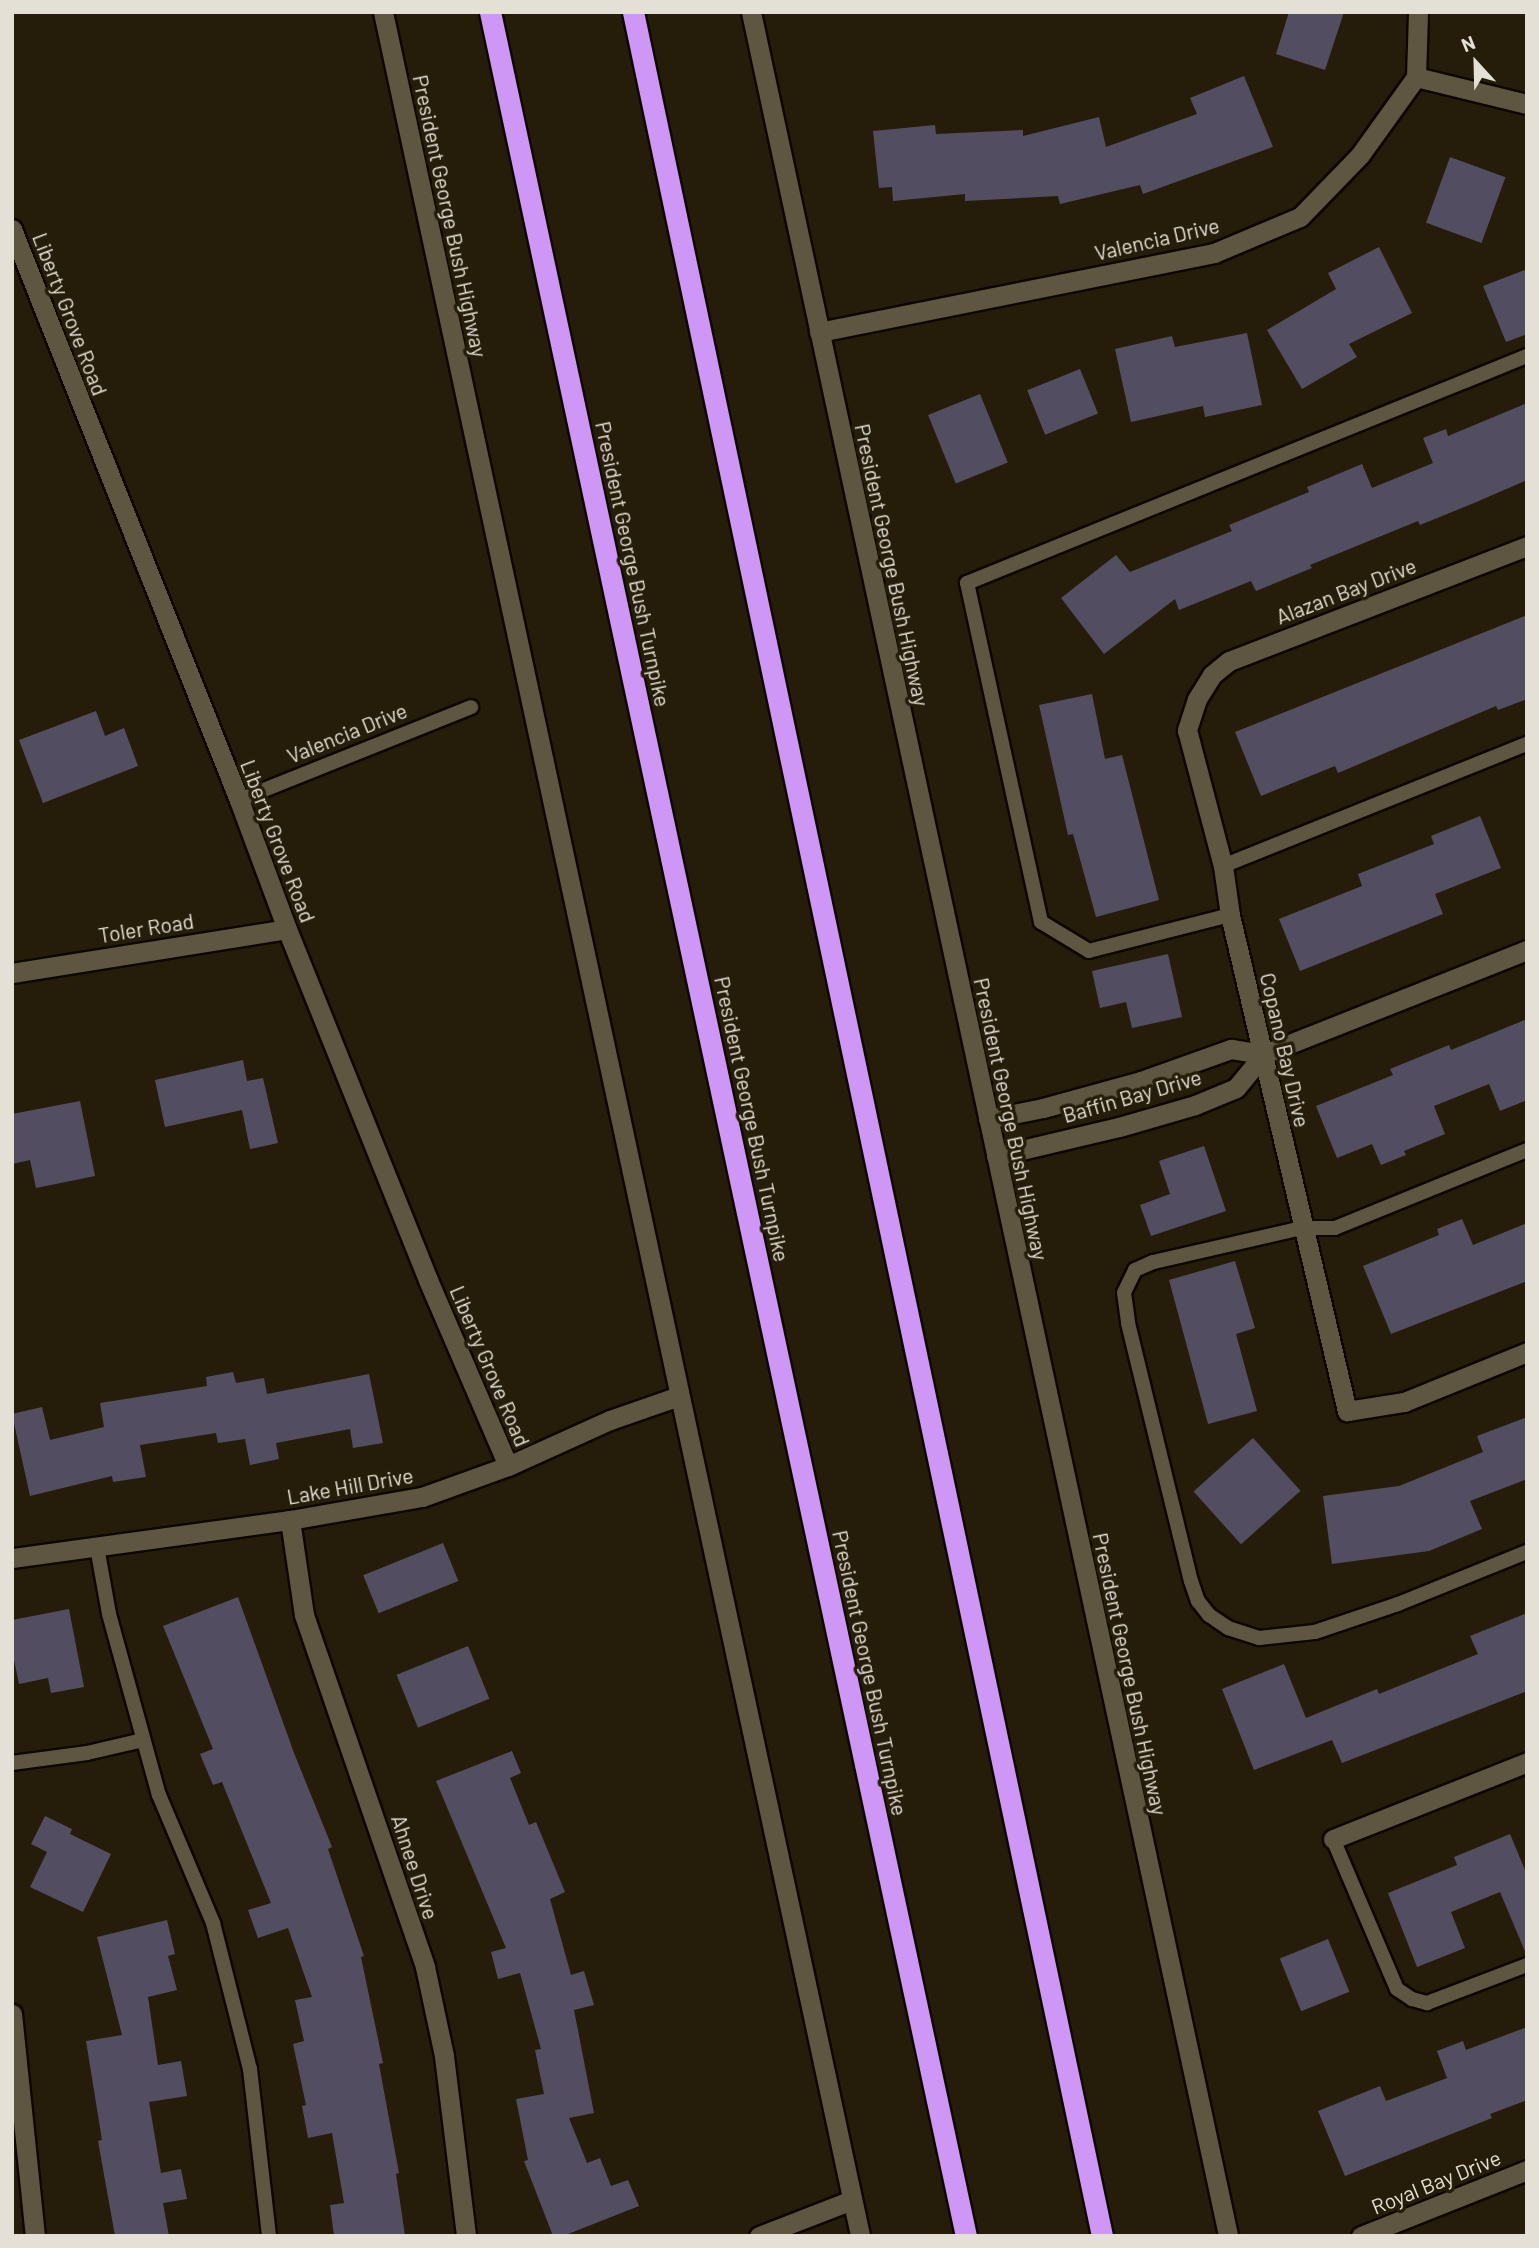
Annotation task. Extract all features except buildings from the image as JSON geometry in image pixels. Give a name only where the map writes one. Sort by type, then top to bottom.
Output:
[{"type":"highway","name":"President George Bush Turnpike","points":[[490,12],[966,2236]]},
{"type":"highway","points":[[633,12],[1102,2236]]},
{"type":"street","name":"President George Bush Highway","points":[[383,12],[860,2236]]},
{"type":"street","name":"President George Bush Highway","points":[[751,12],[1228,2236]]},
{"type":"street","points":[[1418,12],[1416,77],[1527,104]]},
{"type":"street","name":"Valencia Drive","points":[[819,332],[1214,253],[1300,217],[1360,155],[1416,77]]},
{"type":"street","name":"Liberty Grove Road","points":[[12,229],[239,800],[286,929],[428,1280],[508,1466]]},
{"type":"street","name":"Alazan Bay Drive","points":[[1197,699],[1212,675],[1229,661],[1527,546]]},
{"type":"street","name":"Copano Bay Drive","points":[[1197,699],[1187,730],[1223,866],[1230,915],[1346,1411],[1404,1402],[1527,1352]]},
{"type":"street","name":"Toler Road","points":[[12,973],[286,929]]},
{"type":"street","name":"Baffin Bay Drive","points":[[996,1156],[1119,1127],[1195,1105],[1236,1088],[1264,1054],[1527,950]]},
{"type":"street","name":"Baffin Bay Drive","points":[[988,1119],[1043,1108],[1141,1081],[1231,1049],[1264,1054]]},
{"type":"street","name":"Lake Hill Drive","points":[[12,1558],[290,1520],[422,1497],[508,1466],[610,1420],[679,1396]]},
{"type":"street","name":"Ahnee Drive","points":[[290,1520],[304,1615],[425,1967],[444,2056],[466,2236]]},
{"type":"street","points":[[1333,1839],[1527,1762]]},
{"type":"street","points":[[12,2014],[35,2236]]},
{"type":"street","name":"Royal Bay Drive","points":[[1361,2236],[1527,2170]]},
{"type":"street","points":[[759,2236],[852,2200]]},
{"type":"lane","points":[[1230,915],[1089,951],[1041,922],[967,583],[1527,356]]},
{"type":"lane","name":"Valencia Drive","points":[[239,800],[471,707]]},
{"type":"lane","points":[[1223,866],[1527,744]]},
{"type":"lane","points":[[1527,1150],[1335,1228],[1302,1228],[1153,1262],[1135,1270],[1124,1293],[1128,1324],[1198,1601],[1209,1615],[1228,1628],[1259,1638],[1315,1632],[1398,1604],[1527,1552]]},
{"type":"lane","points":[[97,1547],[109,1614],[159,1795],[213,1923],[227,1976],[250,2069],[269,2236]]},
{"type":"lane","points":[[12,1763],[88,1753],[143,1740]]},
{"type":"lane","points":[[1333,1839],[1397,1989],[1412,1999],[1427,2003],[1527,1965]]}]
